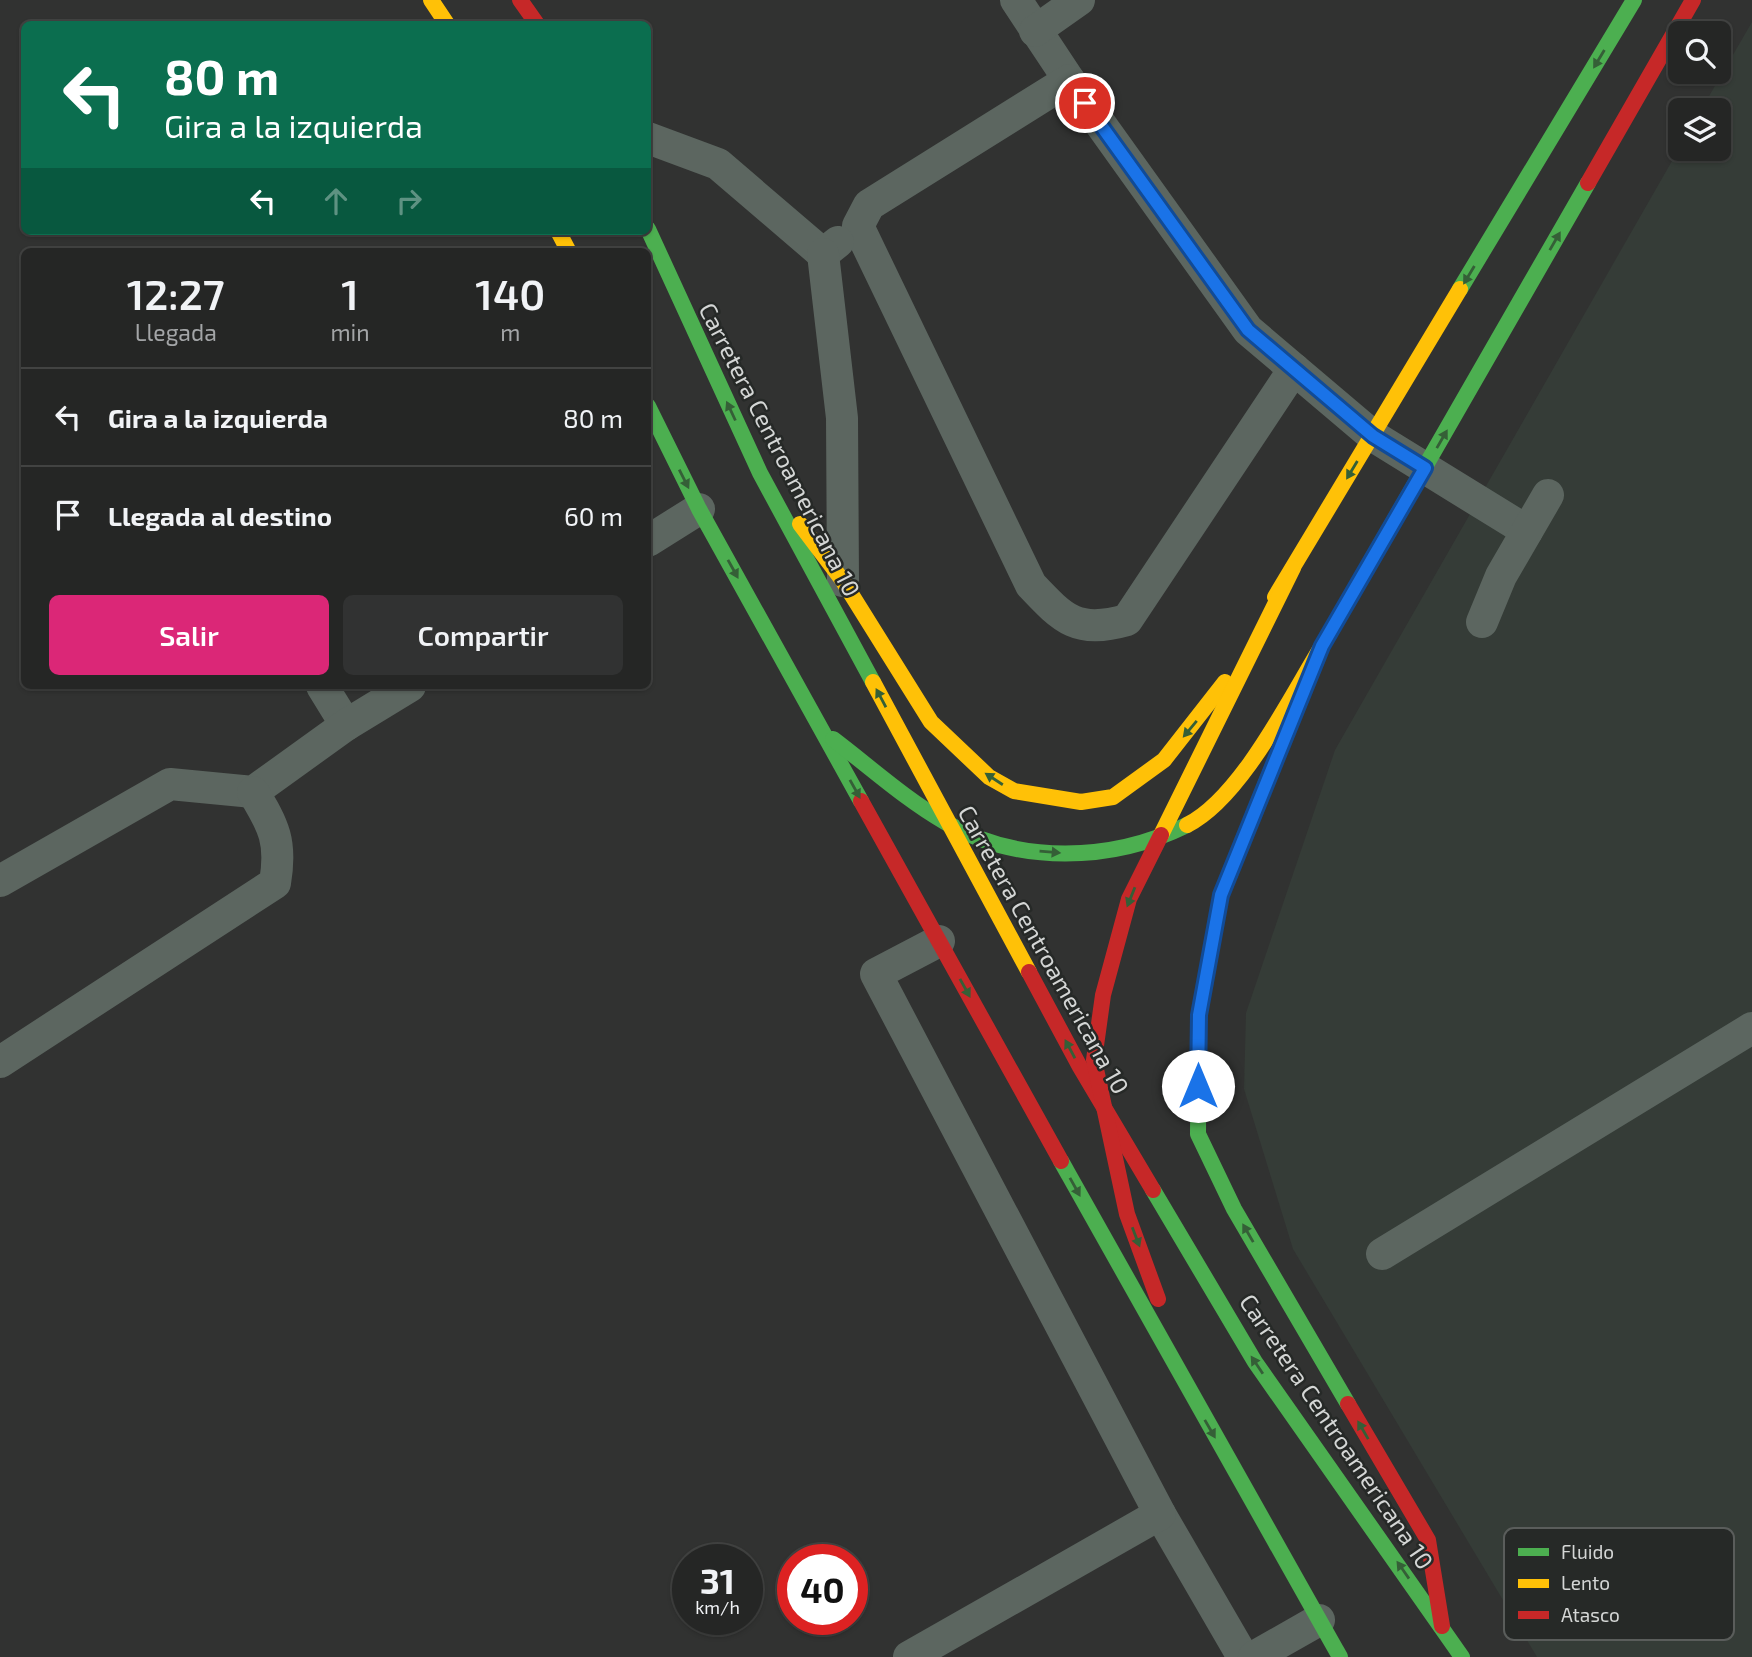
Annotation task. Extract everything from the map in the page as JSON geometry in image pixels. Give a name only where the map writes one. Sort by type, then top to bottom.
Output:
[{"type":"main road","points":[[431,0],[445,21]]},
{"type":"main road","points":[[520,0],[535,21]]},
{"type":"main road","points":[[760,473],[843,581],[931,722],[989,777],[1014,790],[1048,799],[1081,802],[1113,797],[1164,760],[1212,702],[1634,0]]},
{"type":"main road","points":[[822,730],[946,821],[963,831],[1019,850],[1073,855],[1126,847],[1177,831],[1206,814],[1250,761],[1322,646],[1693,0]]},
{"type":"main road","name":"Carretera Centroamericana 10","points":[[651,235],[760,473],[1104,1109],[1255,1362],[1442,1626],[1458,1654]]},
{"type":"main road","points":[[651,412],[699,509],[1191,1395],[1340,1657]]},
{"type":"main road","points":[[1191,1395],[1127,1214],[1094,1060],[1103,995],[1129,899],[1293,568]]},
{"type":"main road","points":[[1322,646],[1221,895],[1199,1015],[1198,1134],[1234,1209],[1428,1540],[1442,1626]]},
{"type":"lane","points":[[1016,0],[1069,80],[1248,330],[1373,436],[1527,531]]},
{"type":"lane","points":[[1035,31],[1079,0]]},
{"type":"lane","points":[[823,254],[858,226],[869,205],[1069,80]]},
{"type":"lane","points":[[651,139],[718,164],[823,254],[842,418],[843,581]]},
{"type":"lane","points":[[858,226],[1031,585],[1061,617],[1084,626],[1101,628],[1127,620],[1294,369]]},
{"type":"lane","points":[[1482,622],[1501,576],[1548,495]]},
{"type":"lane","points":[[651,539],[699,509]]},
{"type":"lane","points":[[323,689],[346,725]]},
{"type":"lane","points":[[0,881],[170,784],[253,792],[346,725],[406,689]]},
{"type":"lane","points":[[0,1062],[275,883],[280,855],[270,820],[253,792]]},
{"type":"lane","points":[[939,941],[876,974],[1160,1514],[1243,1657]]},
{"type":"lane","points":[[1382,1254],[1752,1028]]},
{"type":"lane","points":[[909,1657],[1160,1514]]},
{"type":"lane","points":[[1254,1657],[1319,1620]]},
{"type":"shaded area","points":[[1752,22],[1752,1657],[1537,1657],[1527,1640],[1734,1640],[1734,1528],[1504,1528],[1504,1602],[1293,1249],[1244,1089],[1246,1013],[1335,750],[1672,161],[1731,161],[1731,98],[1708,98],[1716,84],[1731,84],[1731,58]]},
{"type":"traffic: fast","points":[[1460,289],[1634,0]]},
{"type":"traffic: fast","points":[[1372,559],[1588,183]]},
{"type":"traffic: fast","points":[[651,235],[760,473],[873,682]]},
{"type":"traffic: fast","points":[[651,412],[699,509],[861,801]]},
{"type":"traffic: fast","points":[[833,739],[930,813],[973,836],[1003,846],[1065,854],[1097,852],[1128,846],[1187,825]]},
{"type":"traffic: fast","points":[[1268,778],[1221,895],[1199,1015],[1198,1134],[1234,1209],[1348,1404]]},
{"type":"traffic: fast","points":[[1061,1161],[1340,1657]]},
{"type":"traffic: fast","points":[[1153,1190],[1255,1362],[1462,1657]]},
{"type":"traffic: slow","points":[[431,0],[445,21]]},
{"type":"traffic: slow","points":[[560,235],[567,248]]},
{"type":"traffic: slow","points":[[1275,597],[1460,289]]},
{"type":"traffic: slow","points":[[800,524],[843,581],[931,722],[989,777],[1014,791],[1081,802],[1113,797],[1164,760],[1225,682]]},
{"type":"traffic: slow","points":[[1161,835],[1293,568]]},
{"type":"traffic: slow","points":[[1187,825],[1207,812],[1245,770],[1263,745],[1322,646]]},
{"type":"traffic: slow","points":[[873,682],[1029,972]]},
{"type":"traffic: jam","points":[[520,0],[535,21]]},
{"type":"traffic: jam","points":[[1588,183],[1693,0]]},
{"type":"traffic: jam","points":[[1268,778],[1322,646],[1372,559]]},
{"type":"traffic: jam","points":[[861,801],[1061,1161]]},
{"type":"traffic: jam","points":[[1158,1299],[1127,1214],[1094,1060],[1103,995],[1129,899],[1161,835]]},
{"type":"traffic: jam","points":[[1029,972],[1080,1067],[1153,1190]]},
{"type":"traffic: jam","points":[[1348,1404],[1428,1540],[1442,1626]]},
{"type":"route","points":[[1085,103],[1248,330],[1373,436],[1425,468],[1322,646],[1221,895],[1199,1015],[1198,1086]]}]
